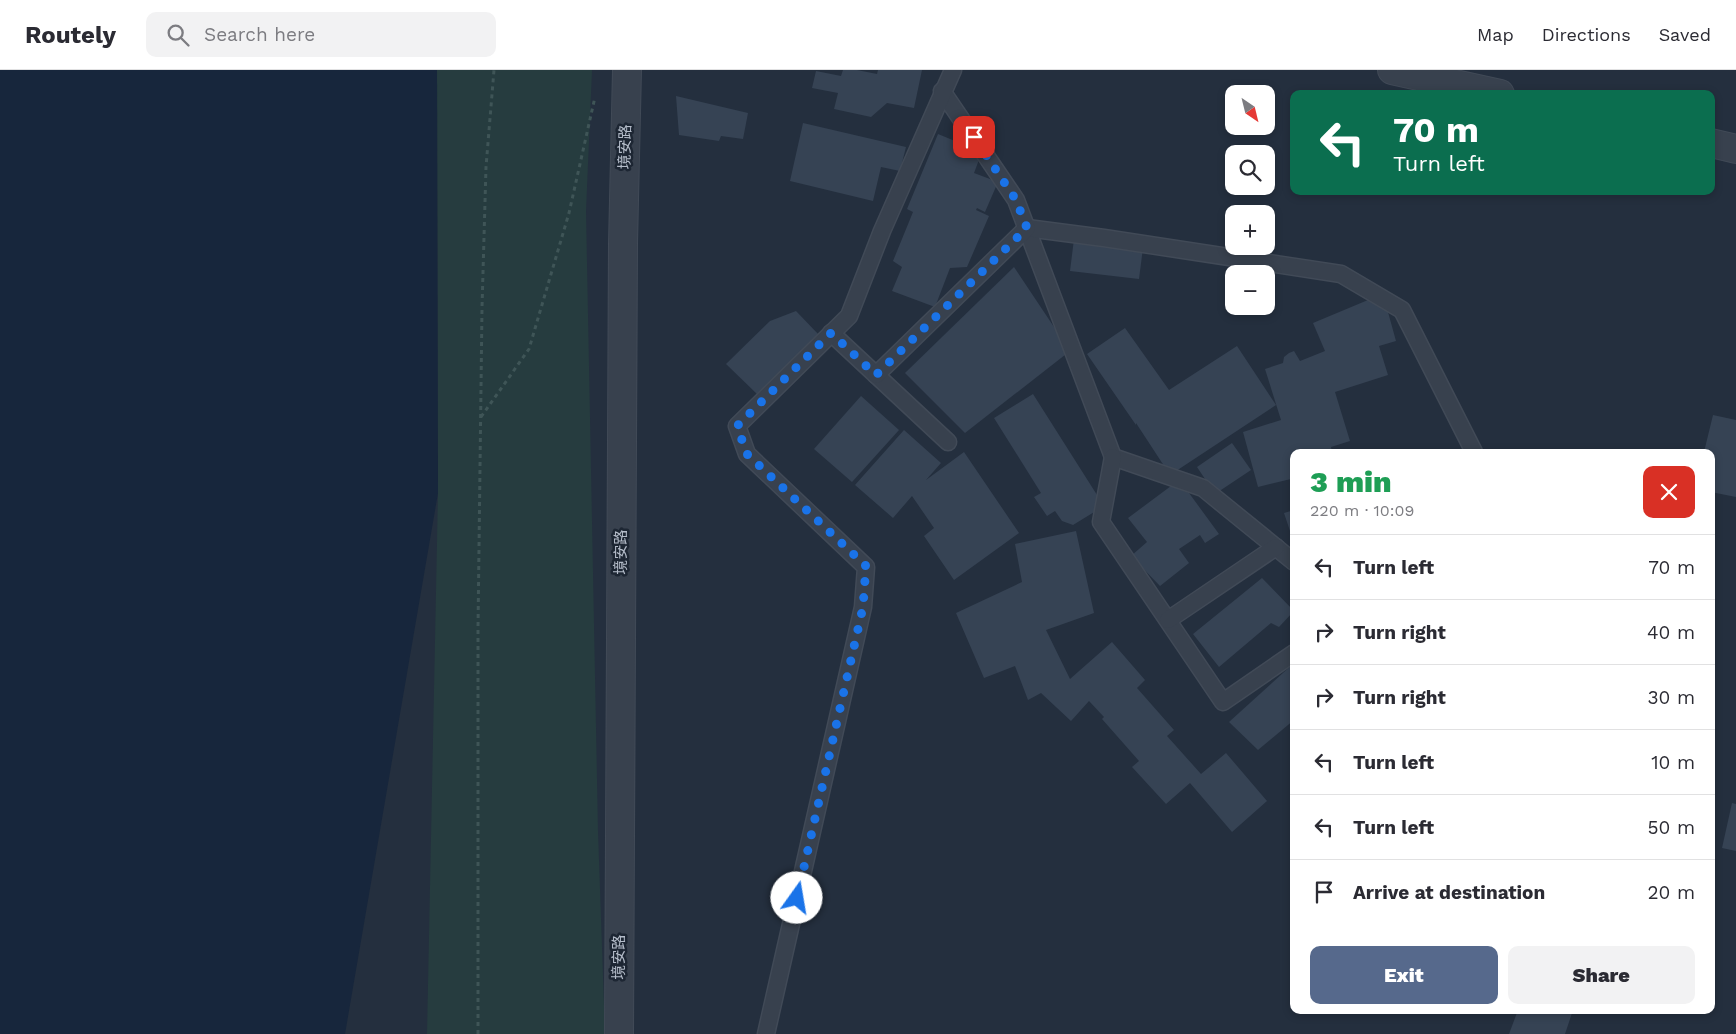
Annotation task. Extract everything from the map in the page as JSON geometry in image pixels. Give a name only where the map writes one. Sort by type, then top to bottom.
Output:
[{"type":"street","name":"境安路","points":[[619,1034],[622,244],[627,70]]},
{"type":"street","points":[[1392,70],[1482,90]]},
{"type":"street","points":[[1715,144],[1736,149]]},
{"type":"lane","points":[[766,1034],[863,607],[866,566],[747,454],[737,426],[849,316],[882,231],[942,91],[953,70]]},
{"type":"lane","points":[[942,91],[1016,200],[1113,457],[1101,522],[1223,702],[1290,656]]},
{"type":"lane","points":[[876,375],[1027,228]]},
{"type":"lane","points":[[1027,228],[1341,274],[1402,310],[1472,449]]},
{"type":"lane","points":[[831,333],[948,442]]},
{"type":"lane","points":[[1113,457],[1203,488],[1290,559]]},
{"type":"lane","points":[[1168,620],[1276,547]]},
{"type":"path","points":[[478,1034],[478,628],[481,418],[486,167],[494,70]]},
{"type":"path","points":[[481,418],[529,350],[569,213],[597,89]]},
{"type":"green space","points":[[437,70],[592,70],[586,211],[598,831],[605,1034],[427,1034],[438,493]]},
{"type":"water","points":[[0,70],[437,70],[438,493],[345,1034],[0,1034]]},
{"type":"building","points":[[843,70],[857,70],[877,74],[878,70],[922,70],[914,108],[887,103],[871,117],[834,109],[838,93],[812,88],[816,71],[841,76]]},
{"type":"building","points":[[676,96],[748,113],[743,139],[721,136],[719,141],[679,135]]},
{"type":"building","points":[[803,123],[906,147],[900,171],[881,167],[873,201],[790,181]]},
{"type":"building","points":[[938,134],[982,152],[974,173],[998,182],[985,212],[977,208],[976,210],[989,216],[967,267],[950,268],[935,307],[892,291],[902,267],[893,261],[913,212],[907,209]]},
{"type":"building","points":[[1074,239],[1143,248],[1139,279],[1070,271]]},
{"type":"building","points":[[1014,267],[1070,351],[965,433],[905,373]]},
{"type":"building","points":[[1368,300],[1388,312],[1396,341],[1379,346],[1388,375],[1335,392],[1350,441],[1331,447],[1331,449],[1290,449],[1290,479],[1258,487],[1243,432],[1281,420],[1265,369],[1283,363],[1284,357],[1294,351],[1300,361],[1325,351],[1313,323]]},
{"type":"building","points":[[796,311],[820,336],[759,396],[726,364],[770,321]]},
{"type":"building","points":[[1125,328],[1169,390],[1237,346],[1276,405],[1170,475],[1087,354]]},
{"type":"building","points":[[1033,394],[1104,506],[1073,525],[1062,521],[1055,511],[1047,516],[1034,497],[1041,493],[994,418]]},
{"type":"building","points":[[861,396],[899,430],[852,482],[814,449]]},
{"type":"building","points":[[1713,415],[1736,420],[1736,497],[1715,493],[1715,449],[1705,449]]},
{"type":"building","points":[[904,430],[941,463],[926,480],[964,452],[1019,533],[954,580],[924,536],[934,528],[912,496],[893,518],[855,485]]},
{"type":"building","points":[[1232,443],[1251,470],[1215,494],[1197,467]]},
{"type":"building","points":[[1171,486],[1189,493],[1219,534],[1205,543],[1200,535],[1179,549],[1189,563],[1160,586],[1131,556],[1147,542],[1128,518]]},
{"type":"building","points":[[1290,511],[1290,531],[1284,513]]},
{"type":"building","points":[[1076,531],[1094,613],[1046,630],[1070,679],[1112,642],[1145,680],[1137,688],[1174,730],[1167,736],[1201,774],[1226,753],[1267,801],[1232,832],[1190,783],[1166,804],[1132,767],[1139,761],[1102,719],[1104,717],[1089,701],[1071,721],[1041,693],[1028,700],[1015,666],[984,678],[956,613],[1022,582],[1015,544]]},
{"type":"building","points":[[1262,578],[1290,607],[1290,615],[1279,627],[1271,623],[1219,667],[1193,634]]},
{"type":"building","points":[[1290,667],[1290,723],[1258,750],[1229,722]]},
{"type":"building","points":[[1732,803],[1736,804],[1736,851],[1722,848]]},
{"type":"building","points":[[1516,1014],[1572,1014],[1565,1034],[1509,1034]]},
{"type":"route","points":[[797,898],[863,607],[866,566],[747,454],[737,426],[831,333],[876,375],[1027,228],[1016,200],[974,137]]}]
